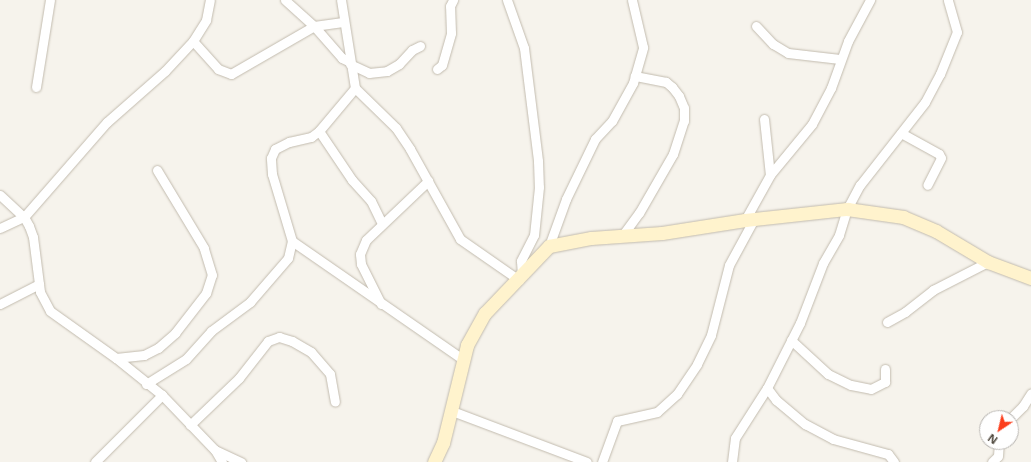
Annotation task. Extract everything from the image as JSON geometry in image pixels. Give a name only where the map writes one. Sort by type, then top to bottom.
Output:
[{"type":"street","points":[[36,87],[50,0]]},
{"type":"street","points":[[0,228],[24,217],[107,122],[165,71],[193,41],[206,20],[210,0]]},
{"type":"street","points":[[285,0],[314,26],[342,58],[369,73],[386,71],[399,64],[412,50],[420,46]]},
{"type":"street","points":[[341,0],[343,22],[355,88],[396,128],[428,181],[460,239],[520,277]]},
{"type":"street","points":[[437,69],[442,65],[450,33],[450,6],[453,0]]},
{"type":"street","points":[[507,0],[524,48],[538,161],[539,187],[534,235],[522,260],[520,277]]},
{"type":"street","points":[[434,462],[443,443],[468,345],[485,313],[549,246],[566,199],[595,139],[612,122],[635,76],[643,47],[632,0]]},
{"type":"street","points":[[602,462],[617,421],[657,412],[677,394],[697,364],[711,334],[729,265],[749,219],[770,176],[812,124],[831,88],[840,59],[870,0]]},
{"type":"street","points":[[732,462],[736,438],[767,388],[800,323],[823,263],[839,235],[847,209],[860,185],[930,94],[956,38],[956,27],[948,0]]},
{"type":"street","points":[[193,41],[218,69],[231,74],[314,26],[343,22]]},
{"type":"street","points":[[756,26],[774,44],[788,53],[840,59]]},
{"type":"street","points":[[622,236],[639,213],[673,154],[684,120],[684,108],[680,96],[672,87],[666,82],[635,76]]},
{"type":"street","points":[[146,384],[186,359],[211,331],[250,302],[288,258],[292,250],[292,241],[272,174],[271,158],[275,149],[289,142],[311,137],[319,131],[355,88]]},
{"type":"street","points":[[764,119],[770,176]]},
{"type":"street","points":[[319,131],[352,180],[371,201],[382,224]]},
{"type":"street","points":[[901,133],[939,154],[941,158],[927,185]]},
{"type":"street","points":[[116,358],[144,355],[158,348],[175,333],[206,293],[212,276],[204,248],[157,170]]},
{"type":"street","points":[[381,304],[361,264],[360,254],[366,240],[428,181]]},
{"type":"street","points":[[0,195],[24,217],[33,237],[40,292],[50,311],[116,358],[146,384],[162,395],[215,450],[222,462]]},
{"type":"street","points":[[549,246],[591,238],[662,233],[749,219],[847,209],[903,217],[936,231],[988,262],[1031,278]]},
{"type":"street","points":[[292,241],[305,248],[381,304],[464,360]]},
{"type":"street","points":[[887,322],[905,312],[933,290],[988,262]]},
{"type":"street","points":[[0,304],[39,284]]},
{"type":"street","points":[[190,425],[239,378],[268,341],[279,337],[292,341],[311,352],[330,374],[335,402]]},
{"type":"street","points":[[791,340],[828,374],[851,385],[871,388],[880,385],[885,382],[886,369]]},
{"type":"street","points":[[767,388],[776,400],[811,428],[832,439],[888,454],[894,462]]},
{"type":"street","points":[[1019,410],[1031,393]]},
{"type":"street","points":[[94,462],[162,395]]},
{"type":"street","points":[[452,411],[586,462]]},
{"type":"street","points":[[215,450],[241,462]]},
{"type":"street","points":[[992,462],[998,456],[998,450]]}]
